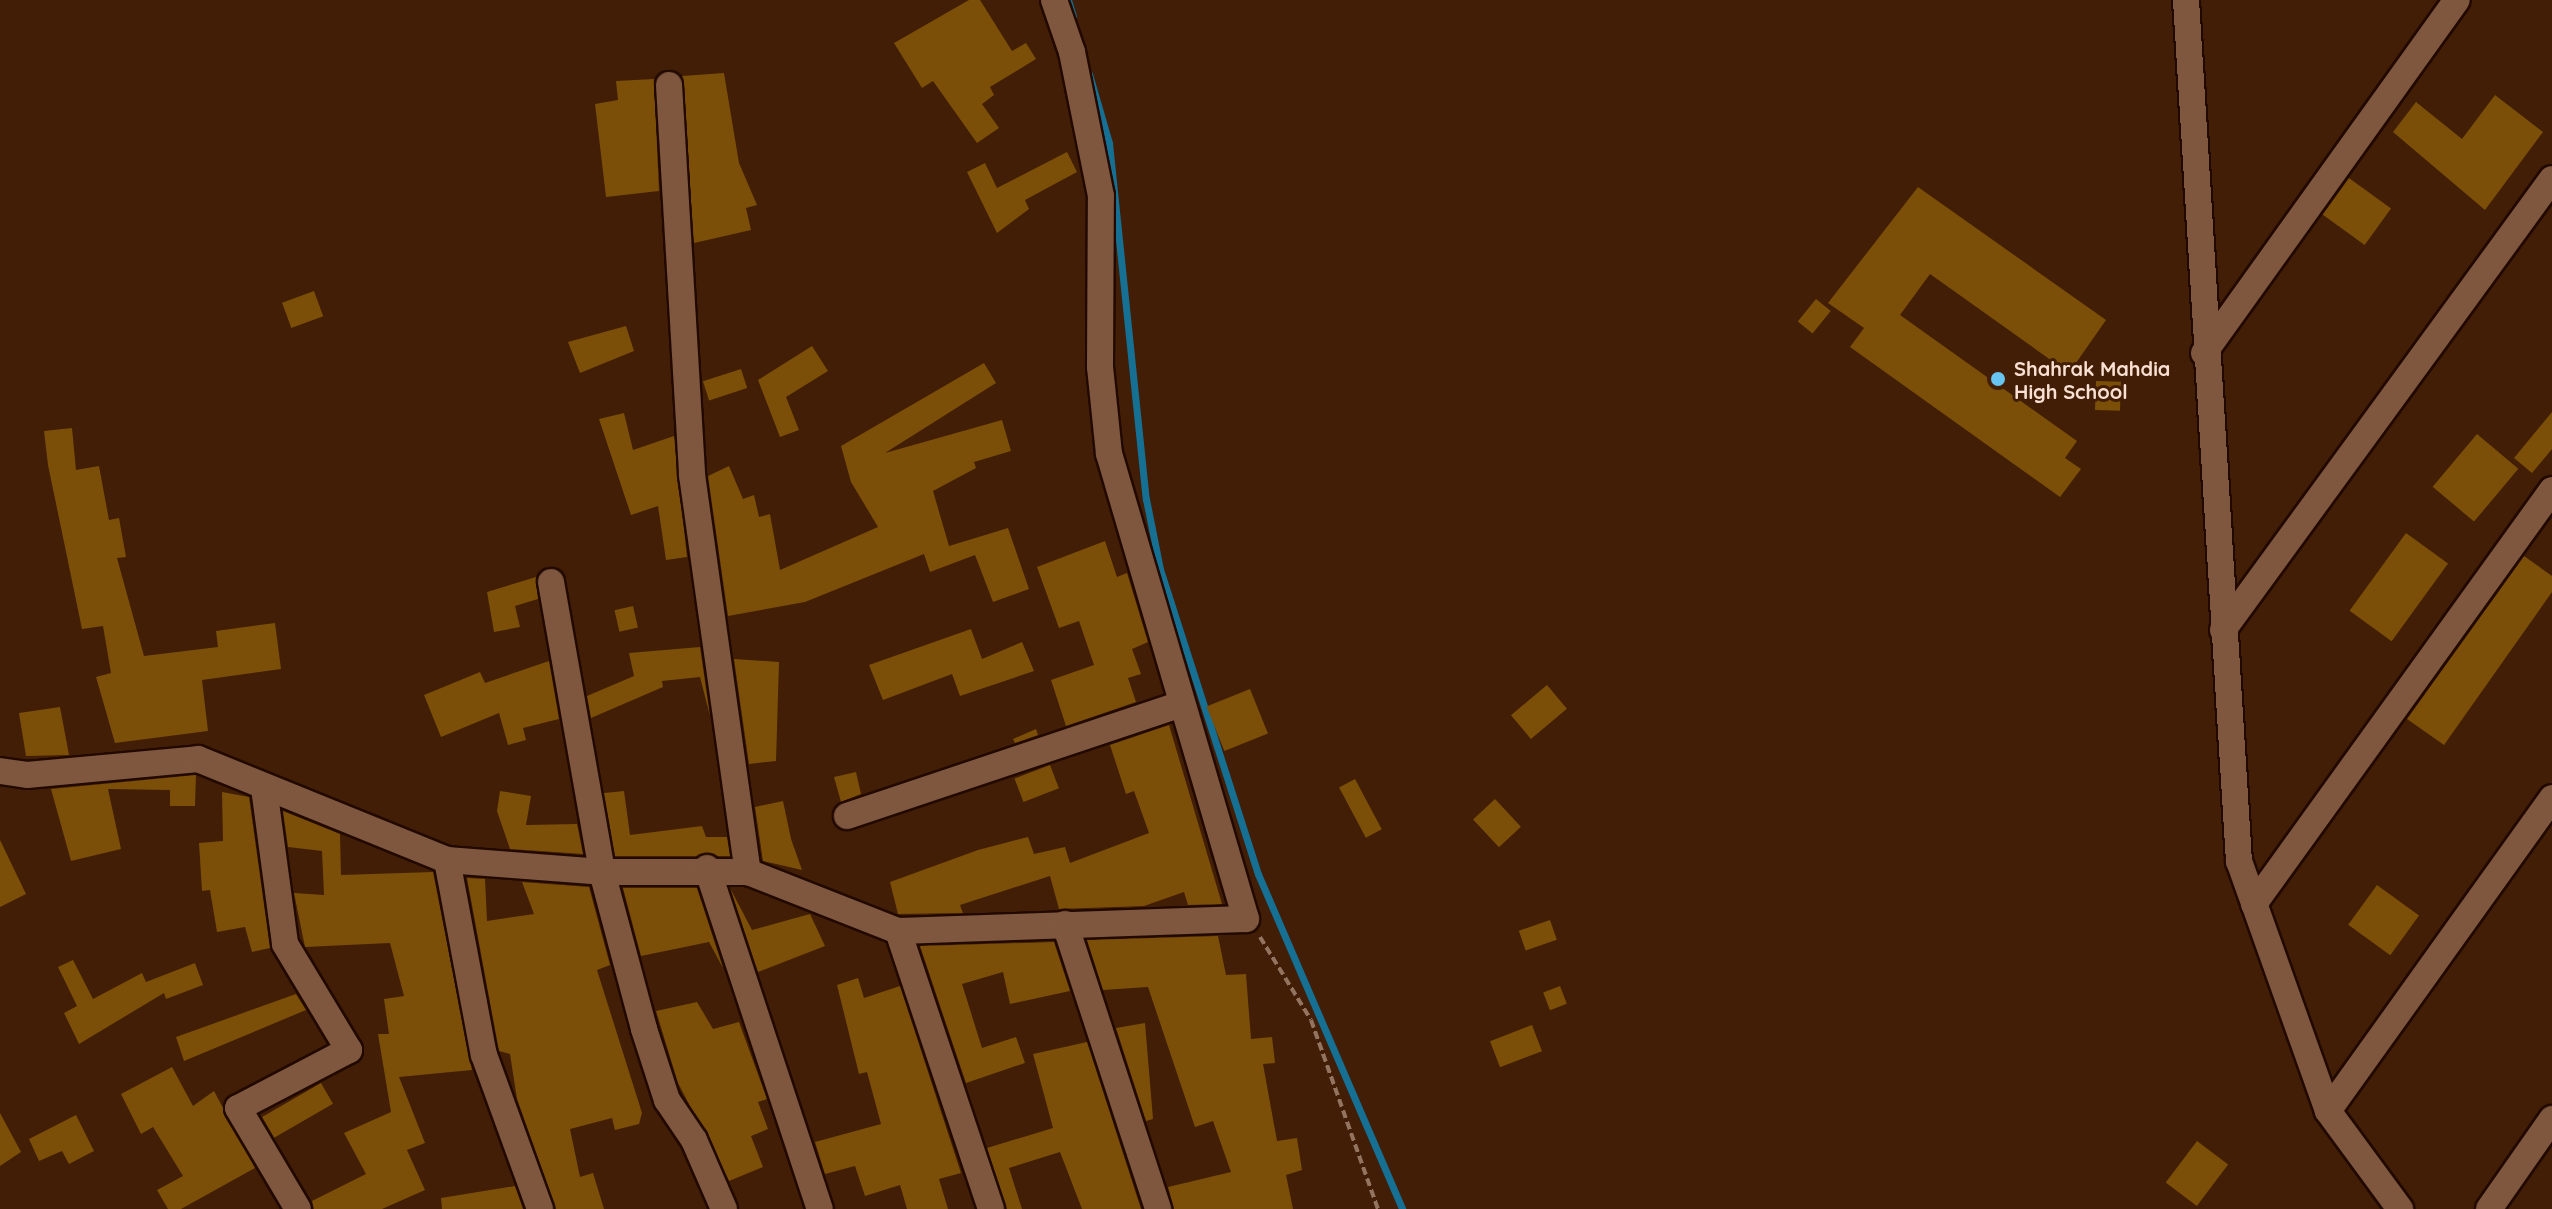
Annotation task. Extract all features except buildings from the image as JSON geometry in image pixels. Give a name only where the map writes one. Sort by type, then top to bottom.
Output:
[{"type":"street","points":[[0,771],[27,775],[198,759],[264,788],[296,794],[447,860],[602,872],[707,868],[748,872],[898,931],[1246,919],[1109,454],[1100,367],[1101,196],[1072,52],[1054,0]]},
{"type":"street","points":[[2186,0],[2204,353],[2239,861],[2328,1111],[2400,1209]]},
{"type":"street","points":[[2204,353],[2457,0]]},
{"type":"street","points":[[669,85],[692,475],[748,872]]},
{"type":"street","points":[[2223,630],[2552,179]]},
{"type":"street","points":[[2254,904],[2552,490]]},
{"type":"street","points":[[551,582],[602,872],[667,1100],[694,1140],[724,1209]]},
{"type":"street","points":[[847,816],[1181,704]]},
{"type":"street","points":[[264,788],[285,944],[349,1050],[238,1108],[298,1209]]},
{"type":"street","points":[[2328,1111],[2552,798]]},
{"type":"street","points":[[447,860],[484,1055],[540,1209]]},
{"type":"street","points":[[707,868],[820,1209]]},
{"type":"street","points":[[1065,924],[1158,1209]]},
{"type":"street","points":[[898,931],[991,1209]]},
{"type":"street","points":[[2489,1209],[2552,1119]]},
{"type":"path","points":[[1246,919],[1311,1020],[1378,1209]]},
{"type":"waterway","points":[[1068,0],[1073,16]]},
{"type":"waterway","points":[[1089,74],[1109,143],[1146,499],[1160,569],[1258,874],[1402,1209]]},
{"type":"place","name":"Shahrak Mahdia High School","points":[[1998,379]]}]
